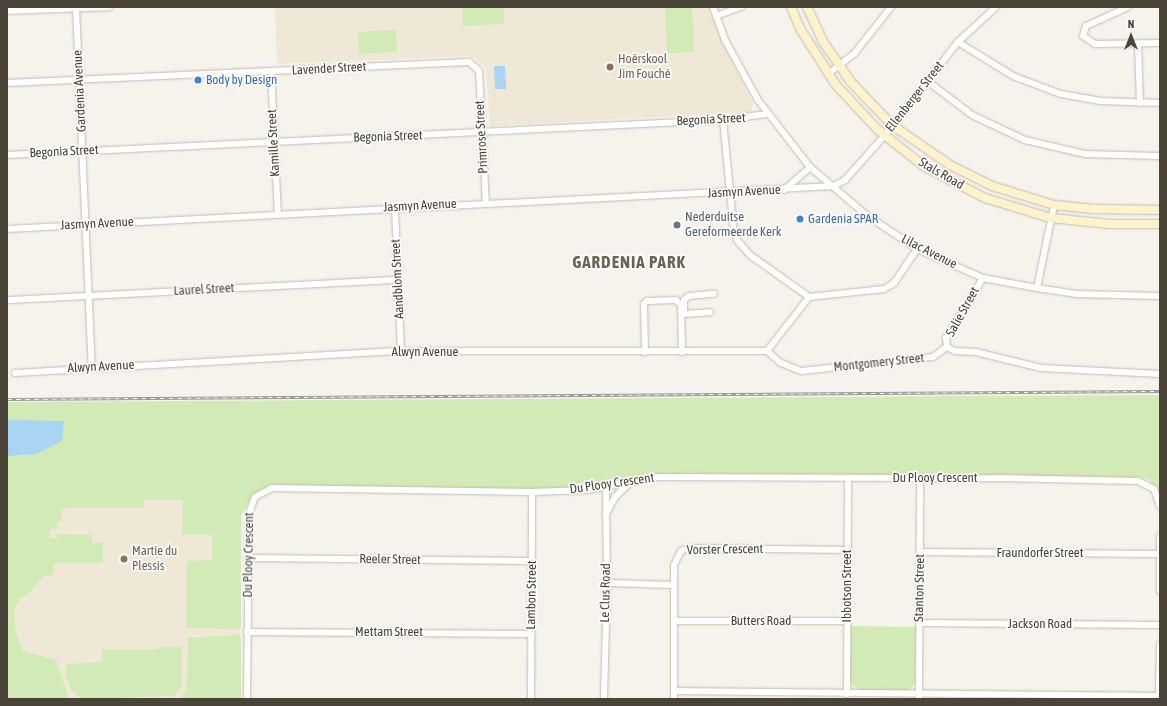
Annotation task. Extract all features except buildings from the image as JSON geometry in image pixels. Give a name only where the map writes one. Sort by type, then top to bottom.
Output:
[{"type":"street","points":[[7,12],[16,9],[108,7]]},
{"type":"street","name":"Lilac Avenue","points":[[713,7],[737,63],[767,114],[810,166],[865,214],[918,249],[982,278],[1077,294],[1160,296]]},
{"type":"street","points":[[716,16],[741,7]]},
{"type":"street","name":"Stals Road","points":[[791,7],[801,30],[828,74],[884,136],[925,167],[954,183],[1006,206],[1051,218],[1110,224],[1160,224]]},
{"type":"street","name":"Stals Road","points":[[807,7],[824,43],[851,82],[892,125],[929,152],[970,176],[1022,197],[1054,205],[1093,209],[1160,210]]},
{"type":"street","points":[[828,74],[854,54],[890,7]]},
{"type":"street","name":"Ellenberger Street","points":[[834,186],[845,180],[884,136],[926,80],[958,42],[996,7]]},
{"type":"street","points":[[1128,7],[1092,22],[1086,26],[1083,36],[1095,44],[1160,43]]},
{"type":"street","name":"Gardenia Avenue","points":[[76,8],[92,367]]},
{"type":"street","points":[[958,42],[1013,76],[1042,88],[1099,101],[1160,103]]},
{"type":"street","points":[[1138,44],[1140,103]]},
{"type":"street","name":"Lavender Street","points":[[7,83],[464,62],[472,63],[478,71]]},
{"type":"street","name":"Primrose Street","points":[[478,71],[486,203]]},
{"type":"street","name":"Kamille Street","points":[[271,72],[278,214]]},
{"type":"street","points":[[926,80],[972,115],[1025,140],[1085,154],[1160,156]]},
{"type":"street","name":"Begonia Street","points":[[7,155],[274,141],[482,133],[723,120],[767,114]]},
{"type":"street","points":[[723,120],[734,232],[740,245],[809,297],[884,289],[894,283],[918,249]]},
{"type":"street","points":[[784,190],[810,166]]},
{"type":"street","name":"Jasmyn Avenue","points":[[7,229],[486,203],[784,190],[834,186]]},
{"type":"street","points":[[1037,288],[1054,205]]},
{"type":"street","name":"Aandblom Street","points":[[395,208],[401,351]]},
{"type":"street","name":"Salie Street","points":[[947,348],[946,338],[982,278]]},
{"type":"street","name":"Laurel Street","points":[[10,300],[398,280]]},
{"type":"street","points":[[684,352],[685,298],[714,294]]},
{"type":"street","points":[[767,352],[809,297]]},
{"type":"street","points":[[645,352],[644,304],[647,301],[676,300],[681,305],[684,352]]},
{"type":"street","points":[[684,314],[710,312]]},
{"type":"street","points":[[947,348],[955,351],[976,352],[1041,368],[1160,374]]},
{"type":"street","name":"Montgomery Street","points":[[767,352],[781,363],[801,371],[933,357],[947,348]]},
{"type":"street","name":"Alwyn Avenue","points":[[15,372],[401,351],[767,352]]},
{"type":"street","name":"Du Plooy Crescent","points":[[247,699],[250,506],[259,493],[272,488],[532,492],[606,487],[629,484],[658,477],[920,477],[1138,481],[1154,489],[1160,506]]},
{"type":"street","name":"Stanton Street","points":[[919,696],[921,552],[920,477]]},
{"type":"street","name":"Ibbotson Street","points":[[846,694],[848,478]]},
{"type":"street","points":[[606,515],[615,497],[629,484]]},
{"type":"street","name":"Le Clus Road","points":[[604,699],[607,583],[606,487]]},
{"type":"street","name":"Lambon Street","points":[[531,699],[533,561],[532,492]]},
{"type":"street","points":[[1160,536],[1160,591]]},
{"type":"street","name":"Vorster Crescent","points":[[674,699],[674,585],[676,559],[685,549],[847,550]]},
{"type":"street","name":"Fraundorfer Street","points":[[921,552],[1159,554]]},
{"type":"street","name":"Reeler Street","points":[[248,558],[533,561]]},
{"type":"street","points":[[607,583],[674,585]]},
{"type":"street","name":"Butters Road","points":[[675,621],[847,621]]},
{"type":"street","name":"Jackson Road","points":[[919,623],[1160,625]]},
{"type":"street","name":"Mettam Street","points":[[247,632],[531,634]]},
{"type":"street","points":[[674,691],[919,696],[1159,698],[1160,644]]},
{"type":"shaded area","name":"Hoërskool Jim Fouché","points":[[275,7],[709,7],[723,43],[753,103],[751,112],[490,126],[486,69],[475,58],[466,56],[277,64]]},
{"type":"shaded area","name":"Martie du Plessis","points":[[7,483],[242,486],[239,699],[7,699]]},
{"type":"green space","points":[[462,7],[504,7],[504,24],[463,26]]},
{"type":"green space","points":[[665,7],[692,7],[694,52],[667,53]]},
{"type":"green space","points":[[396,30],[397,52],[359,54],[358,32]]},
{"type":"green space","points":[[1160,395],[1160,491],[1148,479],[1136,477],[656,474],[590,489],[272,487],[252,496],[241,516],[241,626],[239,629],[186,628],[187,561],[212,560],[212,535],[182,535],[183,500],[144,500],[144,508],[69,508],[62,510],[62,518],[60,522],[57,522],[57,529],[50,530],[50,538],[57,538],[57,534],[92,535],[92,543],[103,543],[103,563],[54,563],[53,575],[44,576],[26,596],[20,599],[14,611],[15,629],[23,651],[56,660],[69,699],[7,699],[7,402]]},
{"type":"green space","points":[[850,626],[916,627],[915,682],[912,688],[905,690],[861,690],[853,686],[849,678]]},
{"type":"green space","points":[[239,635],[241,638],[241,699],[179,699],[187,689],[188,638]]},
{"type":"green space","points":[[159,647],[181,647],[182,682],[180,689],[174,696],[83,699],[73,693],[65,675],[67,664],[101,662],[102,649],[158,649]]},
{"type":"water","points":[[494,66],[505,66],[506,89],[495,89]]},
{"type":"water","points":[[7,420],[64,421],[62,441],[36,454],[7,456]]},
{"type":"railway","points":[[7,399],[1160,391]]},
{"type":"place","name":"Hoërskool Jim Fouché","points":[[610,67]]},
{"type":"place","name":"Body by Design","points":[[198,80]]},
{"type":"place","name":"Gardenia SPAR","points":[[800,219]]},
{"type":"place","name":"Nederduitse Gereformeerde Kerk","points":[[677,225]]},
{"type":"place","name":"Martie du Plessis","points":[[124,559]]},
{"type":"district","name":"GARDENIA PARK","points":[[629,263]]}]
